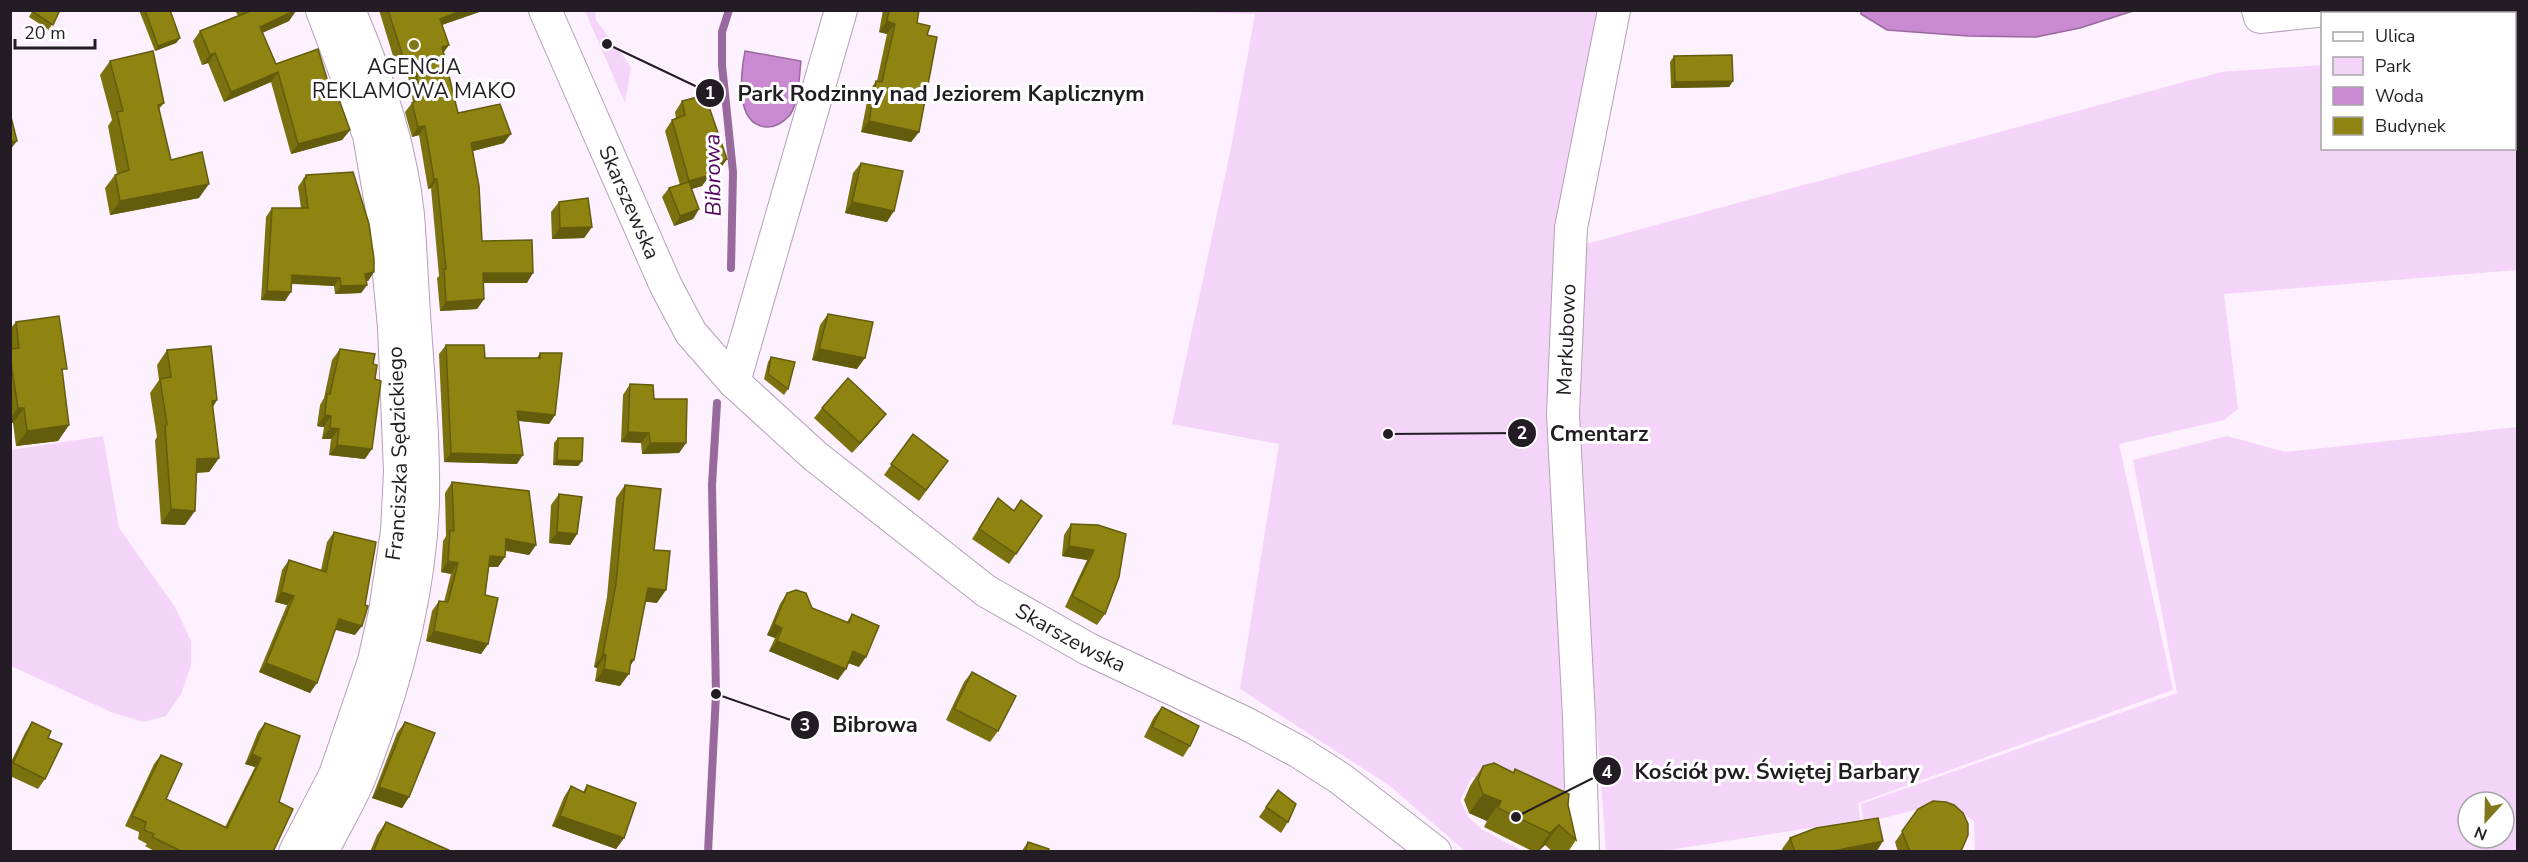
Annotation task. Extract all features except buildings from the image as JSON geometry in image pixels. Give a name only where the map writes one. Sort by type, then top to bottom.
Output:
[{"type":"street","name":"Franciszka Sędzickiego","points":[[295,852],[335,775],[374,661],[385,612],[397,531],[400,471],[394,327],[382,210],[369,135],[322,10]]},
{"type":"street","name":"Franciszka Sędzickiego","points":[[322,852],[359,779],[391,686],[408,622],[419,554],[423,501],[422,413],[408,213],[395,144],[349,10]]},
{"type":"street","name":"Skarszewska","points":[[545,10],[666,286],[692,333],[734,382],[815,456],[986,591],[1088,649],[1245,723],[1299,752],[1341,778],[1436,852]]},
{"type":"street","points":[[734,382],[841,10]]},
{"type":"street","name":"Markubowo","points":[[1583,852],[1579,717],[1563,414],[1571,228],[1614,10]]},
{"type":"street","points":[[2258,10],[2260,17],[2326,10]]},
{"type":"green space","points":[[585,11],[595,11],[596,20],[631,67],[625,103]]},
{"type":"green space","points":[[1154,11],[1602,11],[1551,450],[1555,576],[1566,723],[1570,822],[1497,785],[1472,777],[1460,800],[1469,818],[1483,830],[1522,851],[1465,851],[1390,786],[1240,689],[1279,444],[1172,424],[1231,148],[1255,14]]},
{"type":"green space","points":[[2517,48],[2517,270],[2224,294],[2238,409],[2224,420],[2119,444],[2173,690],[1858,803],[1860,820],[1663,851],[1606,851],[1584,551],[1579,412],[1586,244],[2221,72],[2321,65],[2321,150],[2516,150]]},
{"type":"green space","points":[[2517,427],[2517,851],[1975,851],[1974,821],[1946,802],[1864,823],[1861,804],[2177,693],[2133,460],[2227,436],[2285,452]]},
{"type":"green space","points":[[103,436],[119,528],[175,607],[191,641],[191,666],[181,694],[166,716],[143,722],[111,712],[11,666],[11,450]]},
{"type":"water","points":[[1861,10],[2133,11],[2080,28],[2036,37],[1968,36],[1887,30],[1861,14]]},
{"type":"water","points":[[745,51],[801,61],[793,110],[788,118],[776,125],[766,127],[756,124],[744,107],[741,84]]},
{"type":"waterway","name":"Bibrowa","points":[[729,10],[722,32],[722,65],[733,172],[731,268]]},
{"type":"waterway","name":"Bibrowa","points":[[708,852],[716,694],[712,485],[717,403]]},
{"type":"place","name":"Park Rodzinny nad Jeziorem Kaplicznym","points":[[607,44]]},
{"type":"place","name":"AGENCJA REKLAMOWA MAKO","points":[[414,45]]},
{"type":"place","name":"Cmentarz","points":[[1388,434]]},
{"type":"place","name":"Bibrowa","points":[[716,694]]},
{"type":"place","name":"Kościół pw. Świętej Barbary","points":[[1516,817]]}]
